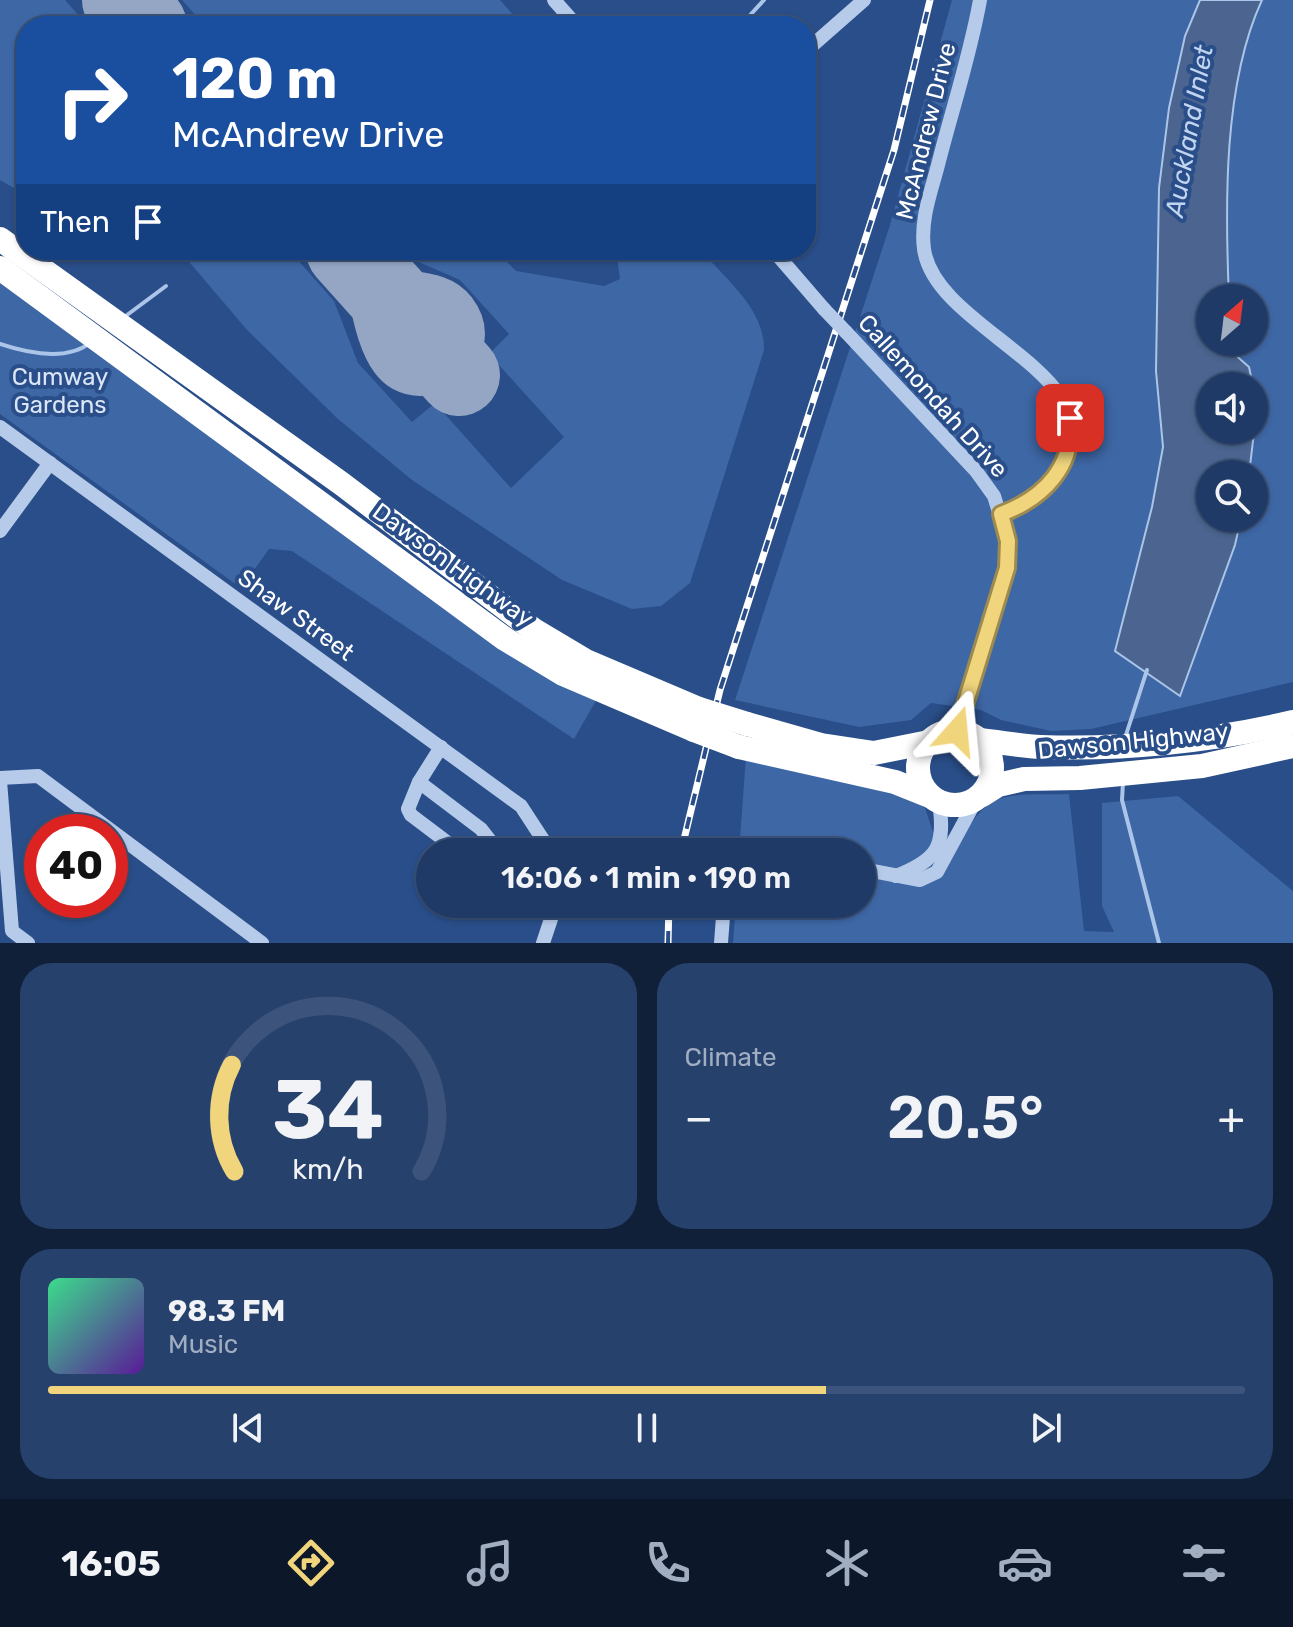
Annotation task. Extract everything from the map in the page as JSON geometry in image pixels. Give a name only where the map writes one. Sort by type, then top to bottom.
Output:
[{"type":"highway","name":"Dawson Highway","points":[[29,260],[342,484],[534,630],[586,661],[697,720],[739,747],[895,782],[934,799]]},
{"type":"highway","name":"Dawson Highway","points":[[0,268],[68,321],[505,639],[563,674],[697,720],[747,724],[821,745],[874,753],[929,742]]},
{"type":"highway","name":"Dawson Highway","points":[[968,735],[1037,747],[1083,748],[1201,738],[1293,722]]},
{"type":"highway","points":[[942,733],[968,735],[987,749],[993,773],[979,798],[964,805],[934,799],[918,775],[918,763],[929,742],[942,733]]},
{"type":"highway","name":"Dawson Highway","points":[[979,798],[998,785],[1024,779],[1080,778],[1202,766],[1293,746]]},
{"type":"street","points":[[554,0],[568,16]]},
{"type":"street","points":[[816,42],[864,0]]},
{"type":"street","name":"McAndrew Drive","points":[[980,0],[925,213],[924,252],[940,290],[965,315],[1052,383],[1070,418],[1072,436],[1067,457],[1038,496],[1001,514]]},
{"type":"street","name":"Callemondah Drive","points":[[782,260],[976,471],[1001,514],[1008,541],[1007,568],[968,735]]},
{"type":"street","name":"Shaw Street","points":[[0,427],[521,806],[542,838]]},
{"type":"street","points":[[0,531],[50,463]]},
{"type":"street","points":[[441,747],[419,782],[409,813],[442,838]]},
{"type":"street","points":[[28,943],[12,931],[0,780],[38,776],[262,943]]},
{"type":"street","points":[[419,782],[481,829],[488,838]]},
{"type":"street","points":[[876,872],[920,880],[937,872],[979,798]]},
{"type":"street","points":[[896,877],[921,866],[937,851],[943,829],[934,799]]},
{"type":"street","points":[[721,943],[723,918]]},
{"type":"green space","points":[[0,0],[65,0],[79,16],[16,16],[16,189],[0,180]]},
{"type":"green space","points":[[182,0],[500,0],[514,16],[196,16]]},
{"type":"green space","points":[[952,0],[1200,0],[1185,36],[1169,108],[1156,371],[1163,447],[1152,507],[1115,650],[1179,696],[1238,532],[1268,532],[1268,460],[1251,460],[1253,444],[1268,444],[1268,372],[1250,372],[1237,356],[1268,356],[1268,284],[1229,284],[1227,185],[1233,107],[1249,33],[1262,0],[1293,0],[1293,682],[1091,729],[1051,731],[1001,720],[981,710],[931,703],[911,720],[859,727],[735,700],[890,225]]},
{"type":"green space","points":[[188,260],[298,260],[334,301],[358,363],[412,422],[435,403],[511,488],[564,437],[489,354],[509,334],[460,280],[414,260],[505,260],[516,271],[604,286],[620,279],[617,260],[710,260],[751,308],[763,335],[764,350],[690,583],[661,606],[632,609],[562,580],[412,480],[338,419],[248,331]]},
{"type":"green space","name":"Cumway Gardens","points":[[0,278],[598,697],[574,739],[292,551],[269,549],[241,588],[0,414]]},
{"type":"green space","points":[[746,756],[868,782],[919,802],[925,808],[933,832],[963,838],[983,809],[994,801],[1019,795],[1069,794],[1084,931],[1114,932],[1102,906],[1102,803],[1178,796],[1293,891],[1293,943],[733,943],[735,918],[876,918],[876,838],[740,838]]},
{"type":"water","points":[[1200,0],[1262,0],[1249,33],[1233,107],[1227,185],[1229,284],[1196,284],[1196,356],[1237,356],[1249,367],[1250,372],[1196,372],[1196,444],[1253,444],[1251,460],[1196,460],[1196,532],[1238,532],[1180,696],[1115,651],[1152,507],[1163,447],[1156,371],[1159,188],[1169,108],[1185,36]]},
{"type":"waterway","points":[[749,16],[764,0]]},
{"type":"waterway","points":[[123,318],[166,286]]},
{"type":"waterway","points":[[0,344],[34,353],[58,354],[80,349],[90,343]]},
{"type":"waterway","name":"Auckland Inlet","points":[[1125,738],[1147,670]]},
{"type":"waterway","points":[[1123,782],[1122,800],[1159,943]]},
{"type":"taxiway","points":[[358,260],[380,279],[432,291],[451,299],[459,307],[468,326],[468,344],[460,359],[447,371],[431,378],[414,379],[398,373],[379,348],[358,262]]},
{"type":"runway","points":[[123,0],[137,16]]},
{"type":"runway","points":[[356,260],[459,375]]},
{"type":"railway","points":[[684,838],[720,690],[894,150],[930,0]]},
{"type":"railway","points":[[668,943],[669,918]]},
{"type":"route","points":[[957,731],[997,610],[1007,568],[1008,541],[1001,514],[1021,507],[1038,496],[1053,479],[1067,457],[1072,436],[1070,418]]}]
